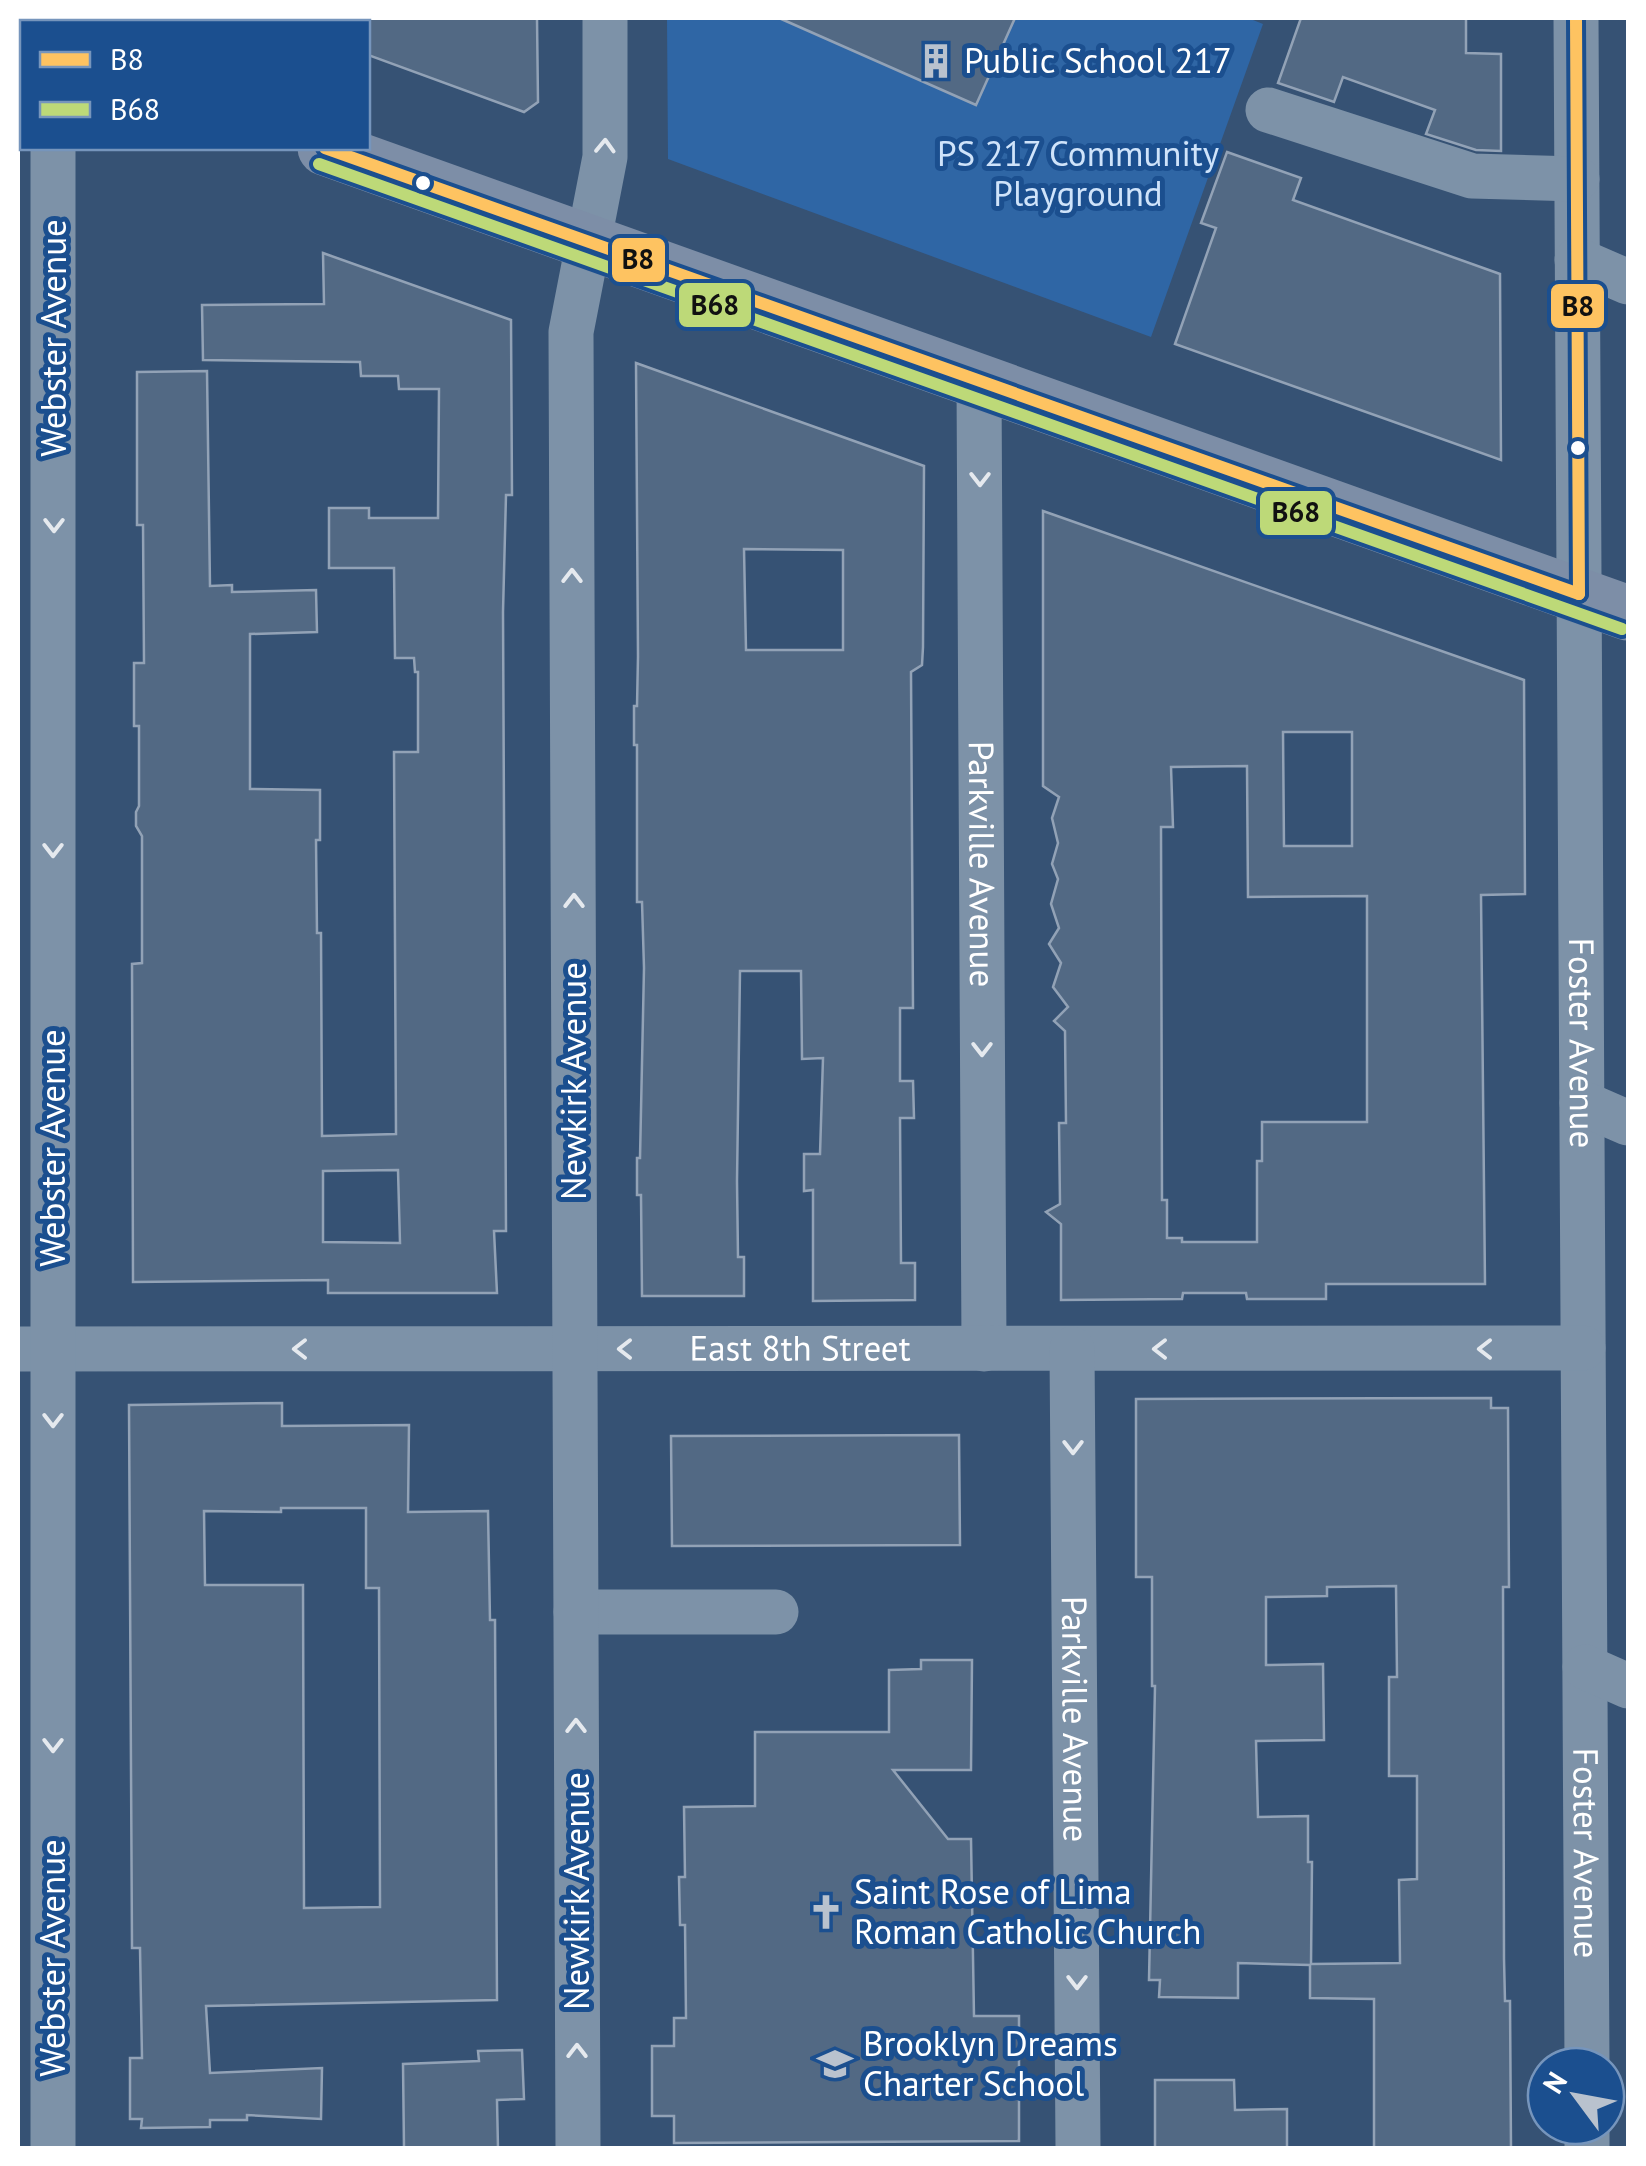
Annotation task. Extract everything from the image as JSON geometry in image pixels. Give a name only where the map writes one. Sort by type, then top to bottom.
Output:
[{"type":"main road","points":[[331,150],[1604,604]]},
{"type":"street","name":"Newkirk Avenue","points":[[578,2148],[571,332],[605,157],[606,18]]},
{"type":"street","name":"Foster Avenue","points":[[1576,18],[1577,260],[1604,604],[1582,1102],[1587,2046]]},
{"type":"street","points":[[1268,110],[1472,176],[1577,179]]},
{"type":"street","name":"Webster Avenue","points":[[53,2148],[36,1349],[54,150]]},
{"type":"street","points":[[1577,260],[1628,282]]},
{"type":"street","name":"Parkville Avenue","points":[[979,382],[984,1349]]},
{"type":"street","points":[[1582,1102],[1628,1123]]},
{"type":"street","name":"East 8th Street","points":[[36,1349],[1582,1348]]},
{"type":"street","name":"Parkville Avenue","points":[[1072,1349],[1078,2148]]},
{"type":"street","points":[[576,1612],[776,1612]]},
{"type":"street","points":[[1585,1666],[1628,1686]]},
{"type":"green space","name":"PS 217 Community Playground","points":[[667,18],[779,18],[976,105],[1015,18],[1248,18],[1263,24],[1151,337],[668,159]]},
{"type":"building","points":[[537,18],[538,102],[524,112],[370,56],[368,20]]},
{"type":"building","name":"Public School 217","points":[[779,18],[1015,18],[976,105]]},
{"type":"building","points":[[1301,18],[1466,18],[1466,53],[1501,54],[1501,151],[1476,150],[1426,134],[1435,110],[1343,77],[1334,102],[1278,83]]},
{"type":"building","points":[[1227,152],[1301,178],[1293,200],[1500,274],[1501,460],[1175,344],[1216,228],[1201,223]]},
{"type":"building","points":[[323,253],[511,320],[512,495],[506,495],[503,612],[506,1231],[494,1231],[497,1293],[328,1293],[328,1280],[133,1282],[132,964],[142,963],[142,836],[136,826],[139,726],[134,726],[134,663],[144,663],[143,525],[137,525],[137,372],[207,371],[210,586],[232,585],[232,592],[316,590],[317,632],[250,634],[250,789],[320,790],[320,840],[316,840],[317,933],[321,933],[322,1136],[396,1134],[394,752],[418,752],[418,672],[414,658],[395,658],[394,568],[329,568],[329,508],[369,508],[369,518],[438,518],[439,389],[399,389],[398,376],[361,376],[360,362],[203,360],[202,305],[324,304]],"holes":[[[398,1170],[400,1243],[323,1242],[323,1171]]]},
{"type":"building","points":[[636,363],[924,466],[922,665],[911,672],[913,1008],[900,1008],[900,1081],[913,1081],[914,1118],[900,1118],[901,1263],[915,1263],[915,1300],[813,1301],[813,1190],[804,1191],[804,1154],[820,1154],[823,1058],[802,1059],[801,971],[740,971],[737,1181],[738,1257],[744,1257],[744,1296],[642,1296],[637,1158],[644,968],[642,902],[637,902],[634,745],[638,656]],"holes":[[[744,549],[843,550],[843,650],[746,650]]]},
{"type":"building","points":[[1043,511],[1524,680],[1525,894],[1481,895],[1485,1284],[1326,1284],[1326,1299],[1247,1299],[1246,1293],[1183,1293],[1182,1299],[1061,1300],[1061,1224],[1046,1212],[1060,1204],[1059,1123],[1066,1123],[1065,1031],[1054,1021],[1068,1007],[1053,987],[1061,963],[1049,944],[1059,928],[1051,904],[1058,879],[1052,864],[1058,843],[1052,818],[1059,797],[1043,786]],"holes":[[[1283,732],[1352,732],[1352,846],[1284,846]],[[1247,766],[1248,897],[1367,896],[1367,1122],[1262,1122],[1262,1161],[1257,1161],[1257,1242],[1182,1242],[1182,1238],[1167,1238],[1167,1200],[1162,1200],[1161,827],[1173,827],[1171,767]]]},
{"type":"building","points":[[1491,1398],[1491,1408],[1508,1408],[1509,1587],[1503,1587],[1504,1959],[1505,2001],[1510,2001],[1511,2148],[1374,2148],[1374,1999],[1310,1998],[1310,1965],[1238,1963],[1238,1998],[1159,1997],[1160,1980],[1149,1980],[1155,1686],[1152,1577],[1136,1577],[1136,1399]],"holes":[[[1396,1586],[1397,1677],[1389,1677],[1389,1776],[1417,1776],[1417,1879],[1399,1880],[1400,1963],[1311,1964],[1312,1862],[1308,1862],[1308,1816],[1258,1817],[1256,1741],[1324,1740],[1323,1664],[1266,1665],[1266,1597],[1327,1596],[1327,1587]]]},
{"type":"building","points":[[282,1403],[282,1426],[409,1425],[408,1512],[488,1511],[490,1620],[495,1620],[497,2000],[206,2006],[210,2073],[322,2068],[321,2119],[247,2115],[247,2120],[210,2120],[210,2127],[141,2128],[142,2119],[130,2119],[130,2058],[142,2058],[140,1948],[132,1948],[129,1405]],"holes":[[[366,1508],[366,1588],[379,1588],[380,1907],[304,1908],[303,1585],[205,1585],[204,1511]]]},
{"type":"building","points":[[959,1435],[960,1545],[672,1546],[671,1436]]},
{"type":"building","points":[[921,1660],[972,1660],[971,1770],[893,1770],[948,1839],[971,1839],[974,2016],[1019,2016],[1019,2141],[674,2143],[674,2116],[652,2116],[652,2046],[674,2046],[674,2018],[686,2018],[685,1925],[680,1925],[679,1877],[685,1877],[684,1807],[755,1806],[755,1732],[889,1732],[889,1670],[921,1669]]},
{"type":"building","points":[[522,2050],[524,2099],[497,2100],[498,2148],[404,2148],[403,2064],[479,2061],[478,2051]]},
{"type":"building","points":[[1155,2080],[1234,2080],[1235,2110],[1287,2109],[1287,2148],[1155,2148]]},
{"type":"transit line","name":"B8","points":[[1576,18],[1579,594]]},
{"type":"transit line","name":"B8","points":[[331,150],[1579,594]]},
{"type":"transit line","name":"B68","points":[[319,164],[1622,629]]},
{"type":"place","name":"Public School 217","points":[[936,61]]},
{"type":"place","name":"Saint Rose of Lima Roman Catholic Church","points":[[826,1912]]},
{"type":"place","name":"Brooklyn Dreams Charter School","points":[[835,2064]]}]
